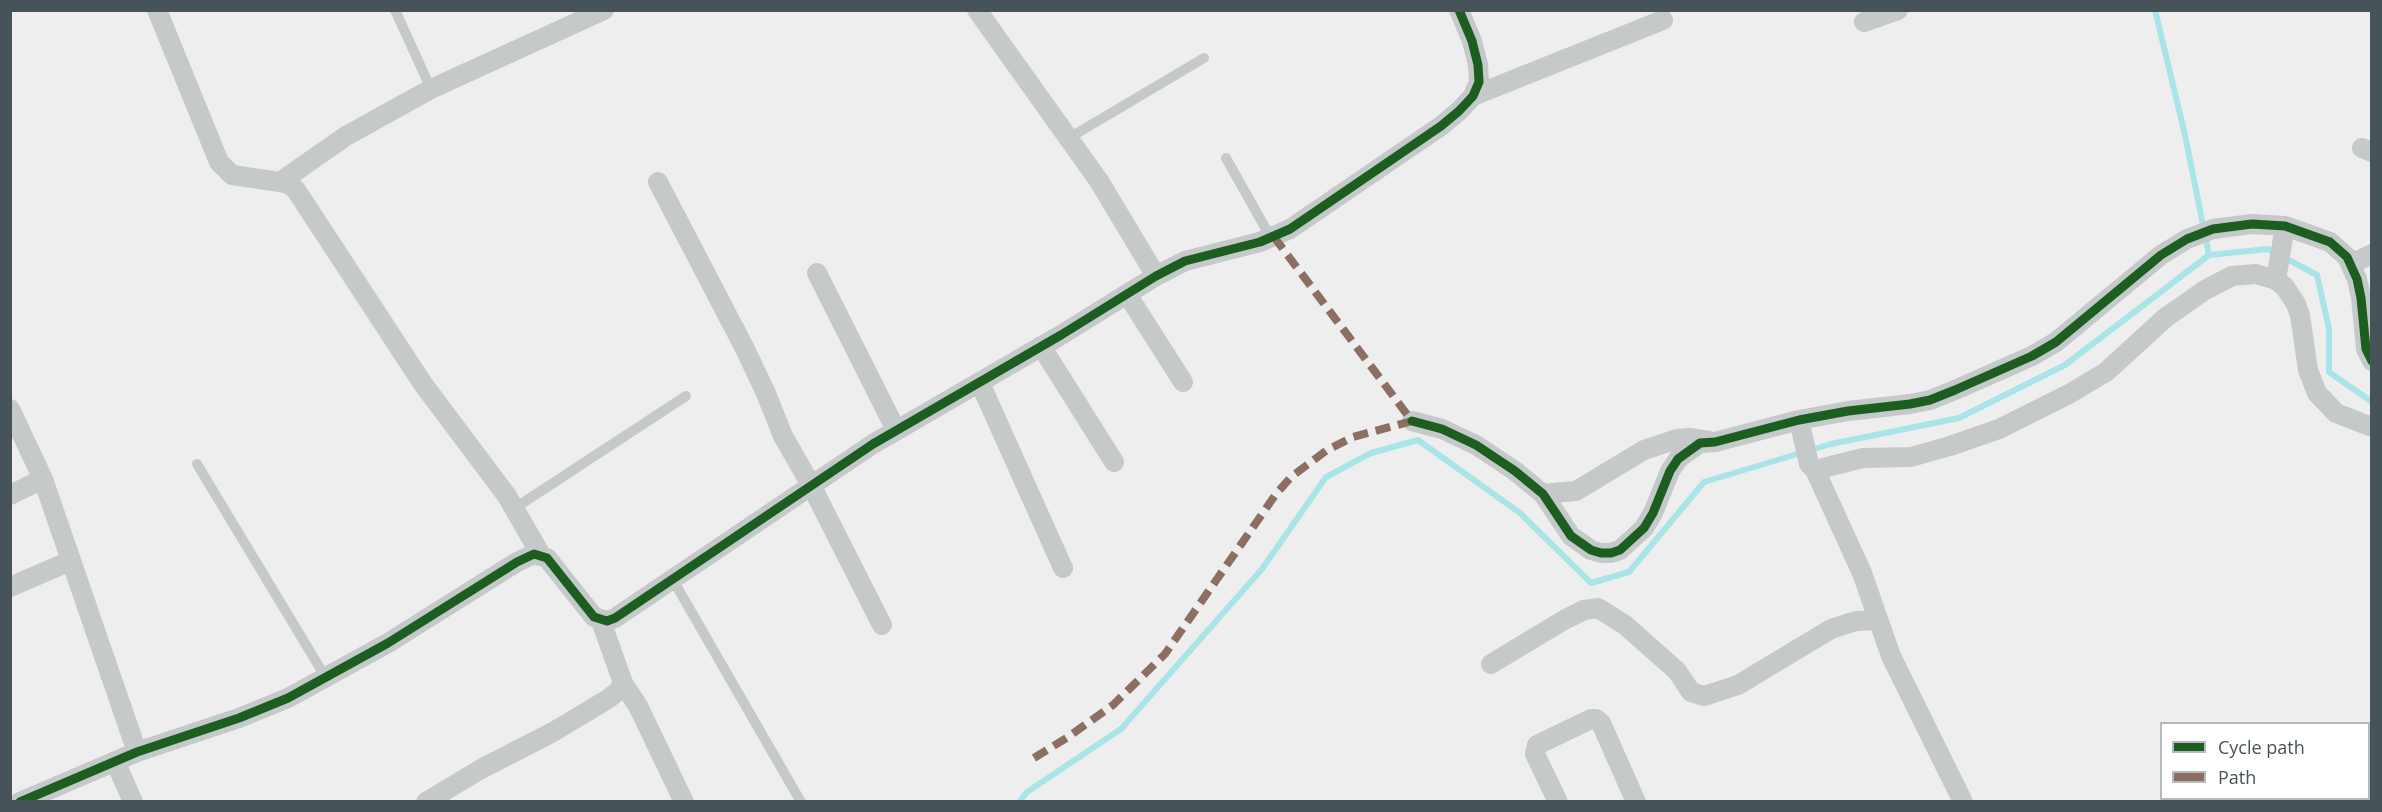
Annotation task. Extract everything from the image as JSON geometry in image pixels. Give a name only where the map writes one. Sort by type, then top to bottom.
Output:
[{"type":"street","points":[[157,10],[219,162],[232,175],[289,184],[301,196],[423,384],[515,508],[541,555],[554,566],[589,612],[601,621],[622,683],[638,706],[684,801]]},
{"type":"street","points":[[977,10],[1099,181],[1156,276]]},
{"type":"street","points":[[601,621],[615,618],[896,430],[980,383],[1156,276],[1185,261],[1271,238],[1290,230],[1441,126],[1473,96],[1479,82],[1478,64],[1472,41],[1459,10]]},
{"type":"street","points":[[1864,22],[1898,10]]},
{"type":"street","points":[[280,182],[346,136],[431,88],[604,11]]},
{"type":"street","points":[[1473,96],[1663,20]]},
{"type":"street","points":[[658,182],[744,347],[783,436],[811,485],[882,625]]},
{"type":"street","points":[[1412,421],[1442,429],[1476,445],[1515,471],[1543,494],[1572,536],[1582,545],[1601,554],[1611,554],[1620,550],[1644,528],[1653,513],[1670,471],[1678,459],[1700,443],[1715,442],[1800,424],[1848,411],[1930,400],[2006,368],[2056,342],[2161,255],[2207,231],[2252,224],[2330,242],[2351,264],[2357,279],[2368,328],[2366,349],[2372,360]]},
{"type":"street","points":[[2284,230],[2277,275],[2296,304],[2300,315],[2308,370],[2317,393],[2336,413],[2372,427]]},
{"type":"street","points":[[2351,264],[2372,254]]},
{"type":"street","points":[[817,273],[896,430]]},
{"type":"street","points":[[1812,467],[1863,458],[1911,457],[1999,429],[2106,372],[2165,318],[2220,281],[2242,274],[2277,275]]},
{"type":"street","points":[[1127,294],[1183,382]]},
{"type":"street","points":[[1041,346],[1114,462]]},
{"type":"street","points":[[980,383],[1063,568]]},
{"type":"street","points":[[10,409],[43,479],[137,752]]},
{"type":"street","points":[[1800,424],[1812,467],[1862,573],[1891,656],[1963,801]]},
{"type":"street","points":[[1543,494],[1576,491],[1644,450],[1677,439],[1690,438],[1715,442]]},
{"type":"street","points":[[10,495],[43,479]]},
{"type":"street","points":[[20,801],[137,752],[239,718],[288,698],[388,643],[517,562],[534,554],[541,555]]},
{"type":"street","points":[[10,587],[70,561]]},
{"type":"street","points":[[1491,664],[1564,620],[1584,610],[1598,608],[1625,625],[1677,671],[1691,692],[1704,696],[1738,685],[1831,629],[1856,621],[1878,620]]},
{"type":"street","points":[[426,801],[599,705],[618,691],[622,683]]},
{"type":"street","points":[[1558,801],[1535,754],[1537,745],[1571,728],[1596,719],[1601,723],[1636,801]]},
{"type":"street","points":[[115,761],[133,801]]},
{"type":"lane","points":[[395,10],[431,88]]},
{"type":"lane","points":[[1069,138],[1204,58]]},
{"type":"lane","points":[[1226,158],[1271,238]]},
{"type":"lane","points":[[515,508],[686,396]]},
{"type":"lane","points":[[197,464],[326,678]]},
{"type":"lane","points":[[673,580],[801,801]]},
{"type":"waterway","points":[[2155,10],[2185,135],[2209,255]]},
{"type":"waterway","points":[[1019,802],[1027,792],[1121,729],[1262,569],[1326,477],[1371,453],[1418,440],[1520,513],[1591,583],[1629,572],[1704,482],[1831,444],[1959,418],[2065,365],[2209,255],[2268,249],[2317,275],[2329,329],[2329,372],[2372,402]]},
{"type":"marked path","points":[[1034,758],[1113,705],[1165,654],[1276,494],[1291,477],[1327,450],[1353,437],[1412,421],[1274,237]]},
{"type":"cycle path","points":[[20,802],[137,752],[239,718],[288,698],[388,643],[517,562],[534,554],[547,558],[594,617],[607,621],[615,618],[873,444],[1185,261],[1260,242],[1290,229],[1441,126],[1473,96],[1479,82],[1478,65],[1472,41],[1459,10]]},
{"type":"cycle path","points":[[1412,421],[1442,429],[1476,445],[1515,471],[1543,494],[1571,536],[1591,550],[1611,553],[1620,550],[1644,528],[1653,513],[1670,471],[1678,459],[1700,443],[1715,442],[1799,420],[1930,400],[2032,356],[2056,342],[2161,255],[2187,239],[2213,229],[2252,224],[2285,226],[2330,242],[2347,257],[2357,279],[2366,349],[2372,361]]}]
